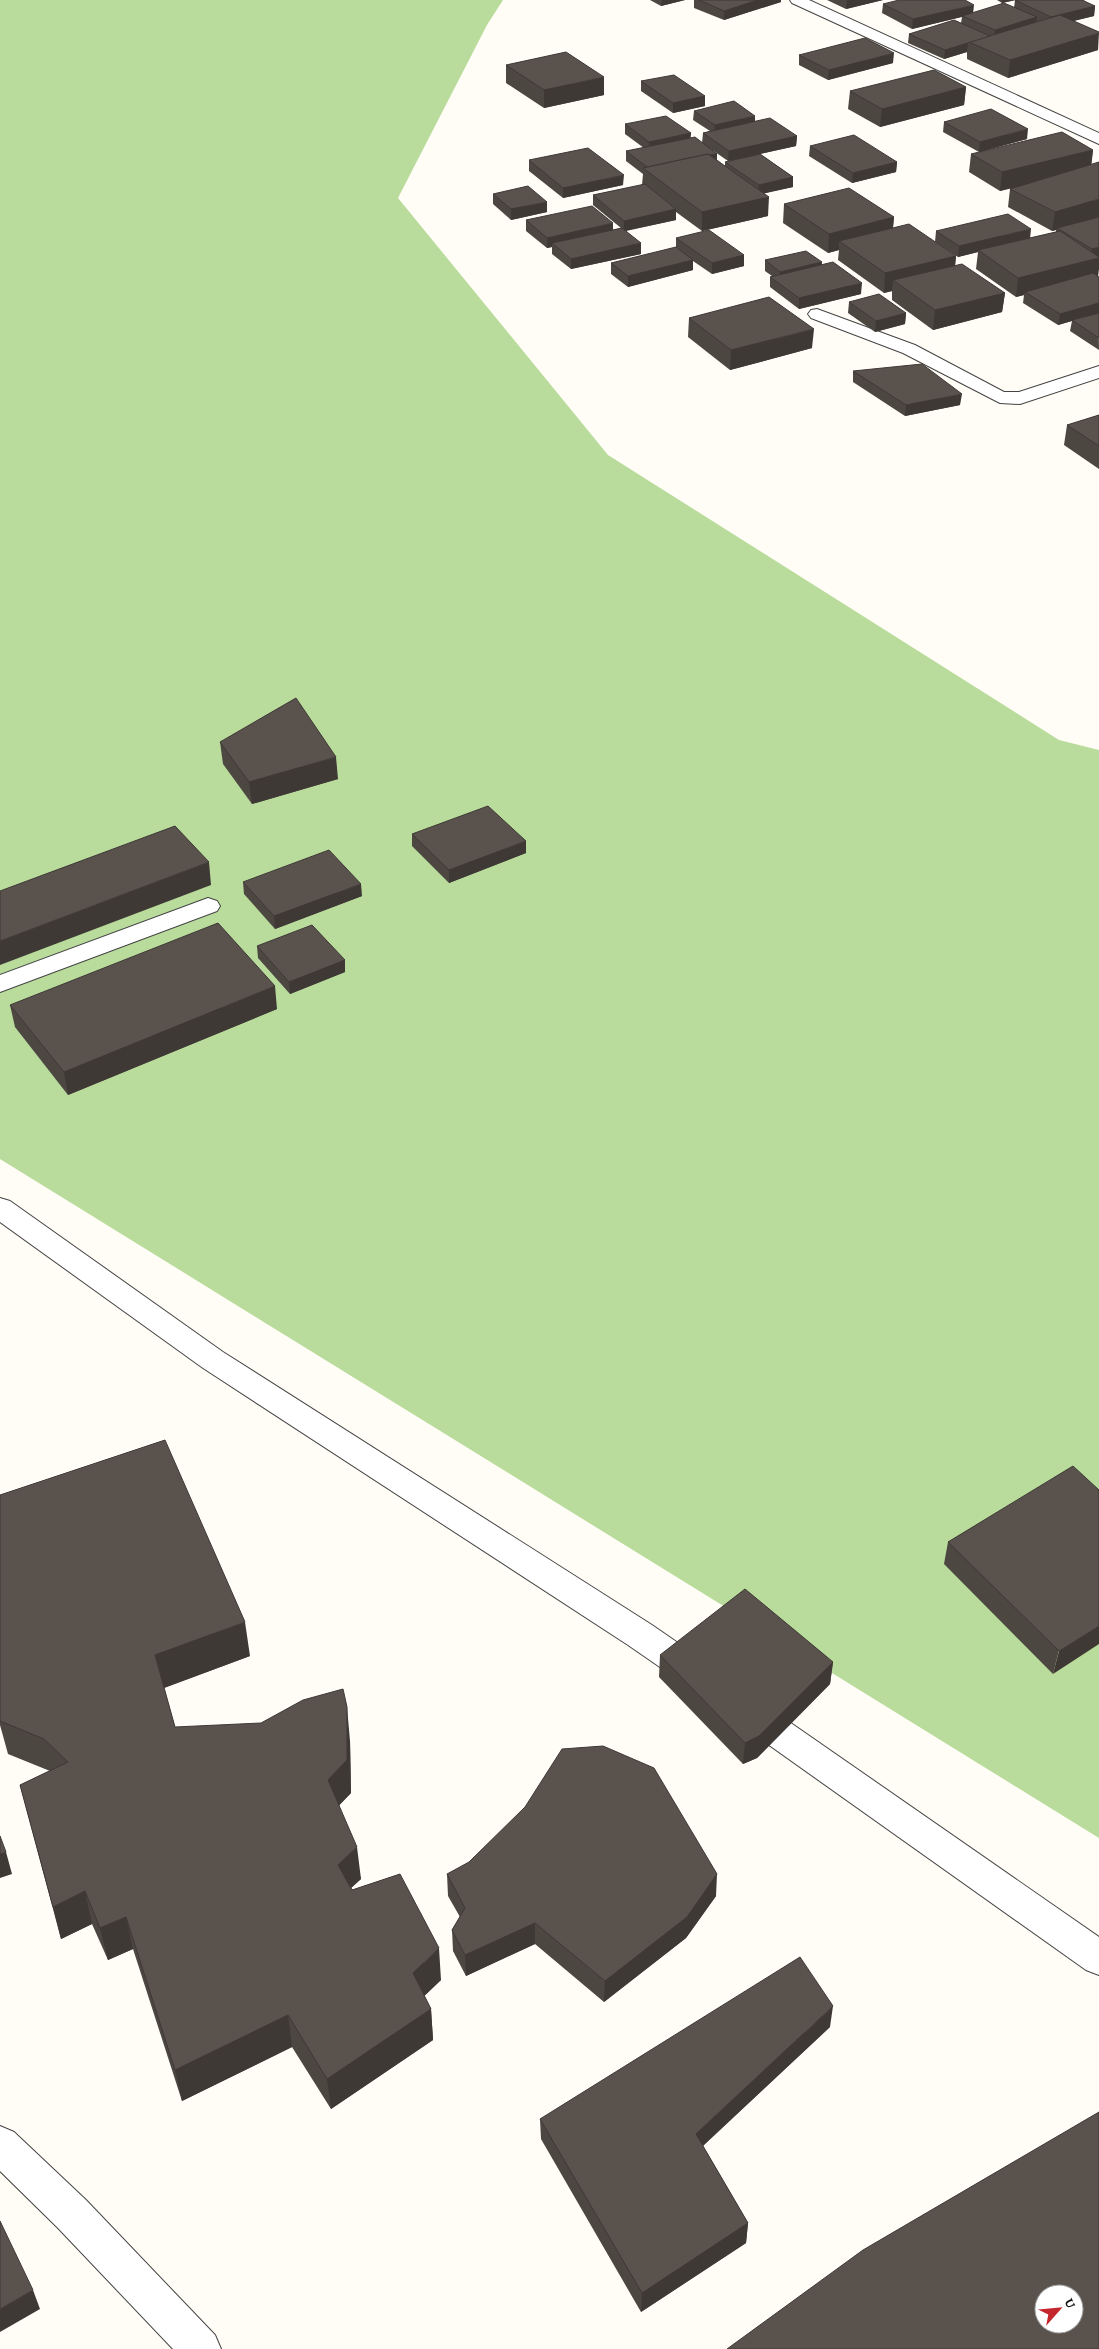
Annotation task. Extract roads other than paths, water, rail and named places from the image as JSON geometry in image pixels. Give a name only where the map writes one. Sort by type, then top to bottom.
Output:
[{"type":"street","points":[[797,0],[1099,139]]},
{"type":"street","points":[[817,314],[909,349],[1000,397],[1020,398],[1099,372]]},
{"type":"street","points":[[0,984],[208,906]]},
{"type":"street","points":[[0,1208],[213,1360],[640,1635],[1099,1958]]},
{"type":"street","points":[[0,2145],[72,2214],[201,2349]]}]
